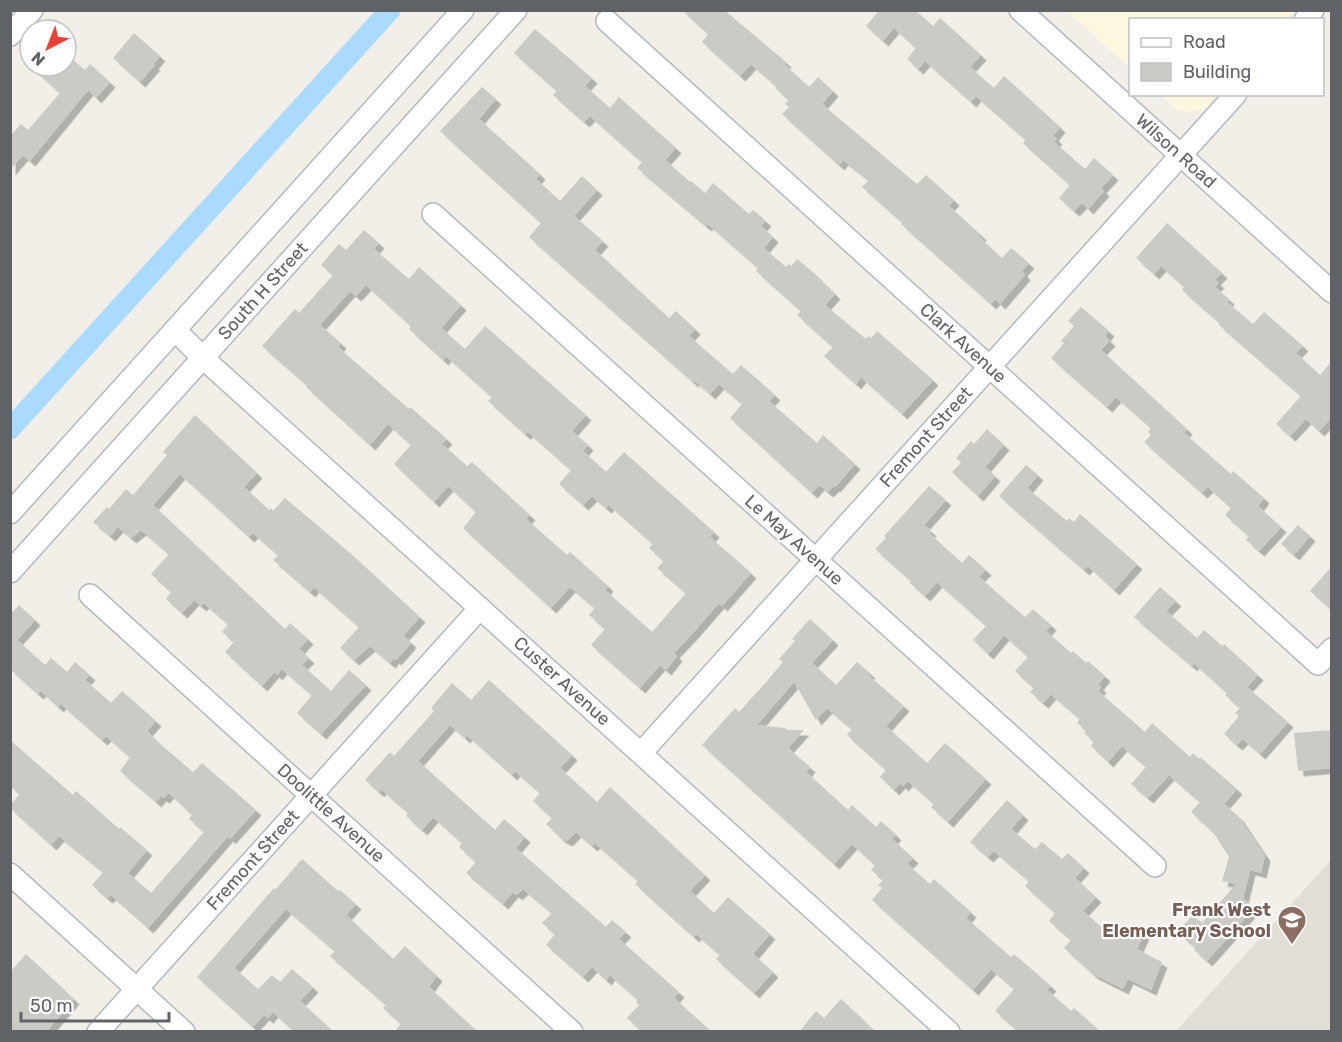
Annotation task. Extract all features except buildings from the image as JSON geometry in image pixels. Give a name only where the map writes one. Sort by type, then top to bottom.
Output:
[{"type":"street","points":[[10,35],[32,10]]},
{"type":"street","points":[[10,513],[463,10]]},
{"type":"street","name":"South H Street","points":[[10,572],[516,10]]},
{"type":"street","name":"Wilson Road","points":[[1020,10],[1332,292]]},
{"type":"street","name":"Clark Avenue","points":[[607,21],[990,367],[1325,657]]},
{"type":"street","name":"Fremont Street","points":[[641,753],[1234,96]]},
{"type":"street","name":"Le May Avenue","points":[[433,214],[1155,866]]},
{"type":"street","name":"Custer Avenue","points":[[175,330],[203,358],[949,1032]]},
{"type":"street","name":"Doolittle Avenue","points":[[90,595],[572,1032]]},
{"type":"street","name":"Fremont Street","points":[[98,1032],[480,608]]},
{"type":"street","points":[[10,874],[184,1032]]},
{"type":"shaded area","points":[[1067,11],[1294,11],[1287,18],[1129,18],[1129,67]]},
{"type":"shaded area","points":[[1161,96],[1216,96],[1205,109],[1188,112],[1176,109]]},
{"type":"shaded area","name":"Frank West Elementary School","points":[[1331,860],[1331,1031],[1176,1031]]},
{"type":"waterway","points":[[10,429],[390,10]]},
{"type":"place","name":"Frank West Elementary School","points":[[1292,946]]}]
